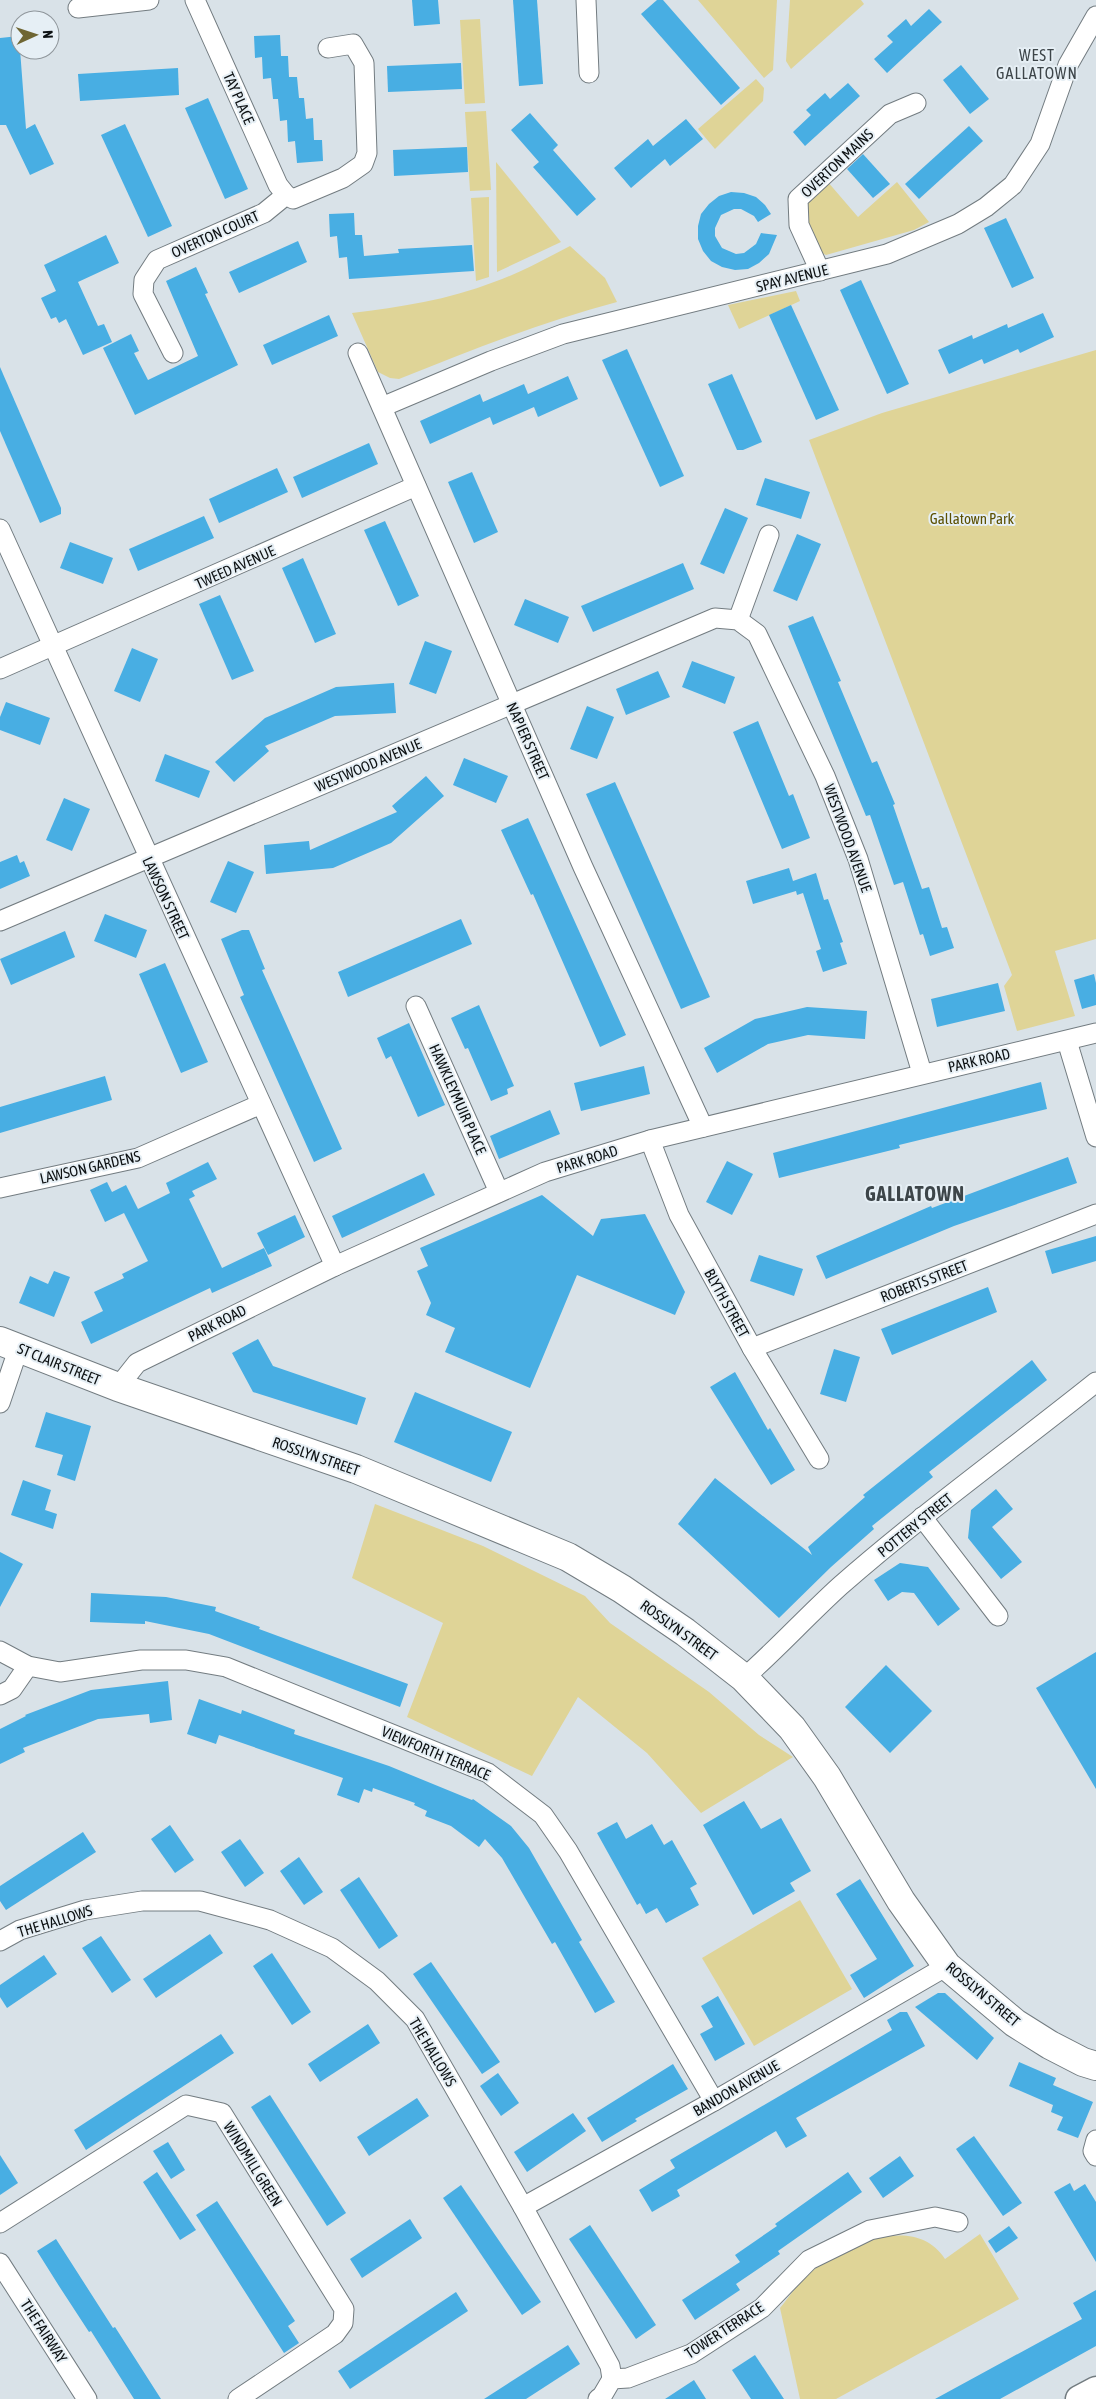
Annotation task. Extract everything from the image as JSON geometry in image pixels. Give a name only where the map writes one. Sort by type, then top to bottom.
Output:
[{"type":"main road","name":"ST CLAIR STREET","points":[[9,1344],[118,1387]]},
{"type":"main road","name":"ROSSLYN STREET","points":[[118,1387],[356,1469],[568,1557],[622,1589],[685,1632],[744,1678],[792,1728],[827,1777],[901,1901],[948,1966],[1015,2023],[1050,2045],[1083,2062],[1096,2066]]},
{"type":"main road","points":[[1079,2399],[1096,2390]]},
{"type":"street","points":[[78,8],[149,0]]},
{"type":"street","name":"TAY PLACE","points":[[195,0],[274,176],[286,195]]},
{"type":"street","points":[[586,0],[589,73]]},
{"type":"street","name":"SPAY AVENUE","points":[[382,407],[465,372],[564,334],[887,254],[951,227],[986,207],[1013,185],[1040,144],[1068,65],[1096,16]]},
{"type":"street","points":[[286,195],[294,200],[343,178],[363,164],[367,153],[364,63],[353,44],[328,48]]},
{"type":"street","name":"OVERTON MAINS","points":[[820,271],[799,225],[798,199],[890,114],[916,103]]},
{"type":"street","name":"OVERTON COURT","points":[[173,353],[143,294],[144,280],[157,260],[264,213],[286,195]]},
{"type":"street","name":"NAPIER STREET","points":[[358,353],[583,867],[703,1127]]},
{"type":"street","name":"TWEED AVENUE","points":[[0,670],[416,486]]},
{"type":"street","name":"LAWSON STREET","points":[[0,529],[335,1266]]},
{"type":"street","points":[[738,620],[769,534]]},
{"type":"street","name":"WESTWOOD AVENUE","points":[[0,921],[715,618],[738,620],[757,634],[825,776],[858,858],[922,1073]]},
{"type":"street","name":"HAWKLEYMUIR PLACE","points":[[416,1006],[499,1192]]},
{"type":"street","name":"PARK ROAD","points":[[118,1387],[137,1363],[335,1266],[545,1172],[650,1140],[922,1073],[1096,1033]]},
{"type":"street","points":[[1067,1041],[1096,1138]]},
{"type":"street","name":"LAWSON GARDENS","points":[[0,1188],[138,1158],[261,1104]]},
{"type":"street","name":"BLYTH STREET","points":[[650,1140],[679,1215],[752,1348],[819,1458]]},
{"type":"street","name":"ROBERTS STREET","points":[[752,1348],[1096,1214]]},
{"type":"street","points":[[0,1403],[9,1344]]},
{"type":"street","name":"POTTERY STREET","points":[[744,1678],[840,1587],[922,1517],[1096,1382]]},
{"type":"street","points":[[922,1517],[998,1616]]},
{"type":"street","name":"VIEWFORTH TERRACE","points":[[0,1651],[28,1666],[60,1672],[141,1660],[186,1660],[226,1668],[488,1773],[543,1815],[568,1851],[714,2101]]},
{"type":"street","points":[[0,1695],[12,1688],[28,1666]]},
{"type":"street","name":"THE HALLOWS","points":[[0,1941],[20,1930],[85,1910],[142,1901],[200,1901],[270,1920],[332,1948],[377,1981],[415,2019],[523,2207],[610,2366],[612,2379]]},
{"type":"street","name":"BANDON AVENUE","points":[[523,2207],[714,2101],[948,1966]]},
{"type":"street","name":"WINDMILL GREEN","points":[[0,2223],[186,2105],[222,2113],[344,2309],[343,2323],[335,2334],[238,2399]]},
{"type":"street","points":[[1096,2140],[1093,2151],[1096,2156]]},
{"type":"street","name":"TOWER TERRACE","points":[[612,2379],[628,2378],[691,2354],[762,2308],[809,2260],[870,2230],[935,2217],[958,2222]]},
{"type":"street","name":"THE FAIRWAY","points":[[0,2263],[87,2399]]},
{"type":"street","points":[[598,2399],[602,2396],[612,2379]]},
{"type":"green space","points":[[698,0],[777,0],[773,70],[764,78]]},
{"type":"green space","points":[[790,0],[861,0],[864,4],[791,69],[786,61]]},
{"type":"green space","points":[[480,19],[485,103],[465,104],[460,20]]},
{"type":"green space","points":[[756,79],[764,88],[763,101],[715,149],[698,129]]},
{"type":"green space","points":[[486,111],[491,190],[470,191],[465,112]]},
{"type":"green space","points":[[496,162],[561,242],[497,272]]},
{"type":"green space","points":[[827,181],[858,217],[897,182],[929,222],[914,230],[826,255],[820,251],[812,240],[808,226],[806,204]]},
{"type":"green space","points":[[489,197],[489,277],[476,281],[471,198]]},
{"type":"green space","points":[[570,246],[605,278],[617,302],[480,347],[399,379],[390,378],[378,372],[352,313],[424,302],[459,294],[523,270]]},
{"type":"green space","points":[[796,291],[800,301],[739,329],[728,305]]},
{"type":"green space","name":"Gallatown Park","points":[[1096,350],[1096,939],[1055,951],[1075,1016],[1017,1031],[1004,986],[1012,975],[809,440],[882,413]]},
{"type":"green space","points":[[375,1504],[483,1546],[585,1596],[610,1623],[709,1692],[759,1735],[793,1757],[701,1813],[647,1753],[578,1697],[532,1776],[407,1717],[443,1623],[352,1578]]},
{"type":"green space","points":[[800,1900],[852,1989],[754,2046],[702,1958]]},
{"type":"green space","points":[[980,2234],[1019,2299],[836,2399],[800,2399],[780,2308],[807,2276],[842,2252],[879,2238],[898,2236],[916,2238],[932,2245],[945,2259]]},
{"type":"building","points":[[412,0],[438,0],[440,24],[414,26]]},
{"type":"building","points":[[513,0],[537,0],[543,84],[519,86]]},
{"type":"building","points":[[657,0],[663,0],[740,88],[721,105],[641,14]]},
{"type":"building","points":[[929,9],[942,22],[887,73],[874,59],[893,42],[887,36],[906,19],[911,26]]},
{"type":"building","points":[[280,35],[281,56],[288,56],[289,77],[297,77],[299,98],[304,98],[306,119],[313,118],[314,140],[322,140],[323,161],[297,163],[295,141],[288,142],[287,120],[280,121],[278,99],[273,99],[271,78],[263,79],[262,57],[255,58],[254,36]]},
{"type":"building","points":[[10,37],[10,60],[21,60],[26,129],[35,124],[54,164],[30,175],[6,125],[0,125],[0,38]]},
{"type":"building","points":[[461,63],[462,89],[388,92],[387,66]]},
{"type":"building","points":[[961,65],[989,99],[970,114],[943,80]]},
{"type":"building","points":[[178,68],[179,95],[80,101],[78,74]]},
{"type":"building","points":[[848,83],[860,96],[805,146],[793,132],[811,115],[806,110],[825,93],[830,99]]},
{"type":"building","points":[[208,98],[248,189],[225,199],[185,108]]},
{"type":"building","points":[[530,113],[558,145],[553,150],[596,199],[577,216],[533,167],[539,162],[511,130]]},
{"type":"building","points":[[686,119],[703,139],[670,166],[665,159],[631,188],[614,168],[648,139],[653,146]]},
{"type":"building","points":[[125,124],[172,226],[148,237],[101,135]]},
{"type":"building","points":[[969,126],[983,141],[919,199],[905,184]]},
{"type":"building","points":[[467,147],[468,172],[394,176],[393,150]]},
{"type":"building","points":[[863,154],[890,184],[873,198],[847,169]]},
{"type":"building","points":[[731,192],[744,193],[756,197],[771,214],[758,222],[754,216],[741,209],[734,209],[721,215],[715,228],[715,236],[722,248],[736,254],[744,253],[756,244],[761,233],[777,235],[769,254],[759,263],[748,269],[735,270],[722,267],[711,261],[703,251],[698,239],[698,226],[701,214],[719,196]]},
{"type":"building","points":[[354,213],[355,235],[362,235],[364,256],[399,253],[398,249],[472,245],[474,271],[349,279],[347,257],[339,258],[337,236],[330,237],[329,214]]},
{"type":"building","points":[[1006,218],[1034,278],[1012,288],[984,228]]},
{"type":"building","points":[[106,235],[119,263],[78,282],[98,326],[104,324],[112,342],[83,355],[66,319],[59,323],[56,317],[51,319],[41,298],[56,291],[44,265]]},
{"type":"building","points":[[298,241],[307,262],[239,293],[229,272]]},
{"type":"building","points":[[196,267],[208,293],[205,294],[238,365],[135,415],[103,348],[131,334],[139,351],[134,353],[148,380],[198,356],[166,281]]},
{"type":"building","points":[[861,280],[909,384],[887,394],[840,290]]},
{"type":"building","points":[[791,305],[839,410],[816,420],[769,315]]},
{"type":"building","points":[[1043,313],[1054,337],[1020,353],[1018,349],[984,364],[982,359],[949,374],[938,350],[972,335],[973,339],[1007,324],[1008,328]]},
{"type":"building","points":[[329,315],[338,336],[272,365],[263,345]]},
{"type":"building","points":[[627,349],[684,476],[660,487],[602,360]]},
{"type":"building","points":[[0,367],[61,508],[61,514],[40,523],[0,431]]},
{"type":"building","points":[[732,374],[762,442],[743,450],[737,450],[708,384]]},
{"type":"building","points":[[568,376],[578,399],[538,417],[534,407],[493,425],[490,417],[430,444],[420,421],[480,394],[483,402],[524,384],[528,394]]},
{"type":"building","points":[[369,443],[378,464],[302,498],[293,477]]},
{"type":"building","points":[[277,468],[288,492],[219,523],[209,499]]},
{"type":"building","points":[[472,472],[498,532],[474,543],[448,482]]},
{"type":"building","points":[[765,478],[810,492],[801,519],[756,505]]},
{"type":"building","points":[[725,508],[748,518],[724,574],[700,564]]},
{"type":"building","points":[[204,516],[214,538],[138,571],[129,549]]},
{"type":"building","points":[[385,521],[419,596],[398,606],[364,530]]},
{"type":"building","points":[[797,534],[821,544],[797,601],[773,591]]},
{"type":"building","points":[[70,542],[113,558],[103,584],[60,568]]},
{"type":"building","points":[[303,558],[336,634],[315,643],[282,568]]},
{"type":"building","points":[[683,563],[694,589],[593,632],[581,606]]},
{"type":"building","points":[[220,595],[254,671],[232,680],[199,604]]},
{"type":"building","points":[[525,599],[569,617],[558,643],[514,625]]},
{"type":"building","points":[[813,616],[841,681],[838,682],[872,763],[877,761],[895,804],[893,805],[922,889],[929,887],[942,928],[947,927],[954,948],[930,956],[923,934],[920,935],[903,882],[894,885],[870,815],[866,816],[788,626]]},
{"type":"building","points":[[425,641],[452,651],[436,694],[409,684]]},
{"type":"building","points":[[132,648],[158,659],[140,702],[114,691]]},
{"type":"building","points":[[692,661],[735,677],[725,704],[682,687]]},
{"type":"building","points":[[658,671],[670,697],[626,715],[616,689]]},
{"type":"building","points":[[394,683],[396,713],[335,716],[265,746],[269,751],[234,782],[215,762],[265,718],[336,687]]},
{"type":"building","points":[[6,702],[50,718],[40,745],[0,730],[0,717]]},
{"type":"building","points":[[587,706],[614,717],[597,759],[570,749]]},
{"type":"building","points":[[758,721],[789,796],[793,794],[810,838],[782,849],[733,732]]},
{"type":"building","points":[[165,754],[210,771],[199,798],[155,781]]},
{"type":"building","points":[[464,758],[508,776],[496,803],[453,785]]},
{"type":"building","points":[[426,776],[444,796],[391,843],[333,868],[266,874],[264,845],[309,841],[310,850],[397,812],[392,806]]},
{"type":"building","points":[[615,782],[710,997],[681,1009],[586,794]]},
{"type":"building","points":[[64,798],[90,809],[72,851],[46,840]]},
{"type":"building","points":[[528,818],[626,1035],[600,1047],[533,894],[531,895],[501,830]]},
{"type":"building","points":[[17,855],[20,863],[24,861],[30,876],[0,889],[0,862]]},
{"type":"building","points":[[228,861],[254,872],[236,913],[210,902]]},
{"type":"building","points":[[789,868],[793,881],[816,873],[824,900],[828,899],[843,942],[840,943],[847,964],[823,972],[816,951],[821,949],[803,893],[797,895],[796,891],[753,904],[746,881]]},
{"type":"building","points":[[105,914],[147,930],[136,958],[94,941]]},
{"type":"building","points":[[461,919],[472,944],[348,997],[338,972]]},
{"type":"building","points":[[242,930],[249,930],[265,969],[262,970],[342,1149],[314,1162],[240,997],[244,995],[221,939]]},
{"type":"building","points":[[65,931],[75,957],[11,985],[0,959]]},
{"type":"building","points":[[165,963],[208,1062],[181,1073],[139,974]]},
{"type":"building","points":[[1094,974],[1096,1005],[1082,1009],[1074,980]]},
{"type":"building","points":[[998,983],[1005,1011],[937,1027],[931,999]]},
{"type":"building","points":[[479,1005],[514,1086],[507,1089],[508,1094],[491,1101],[468,1048],[465,1049],[451,1018]]},
{"type":"building","points":[[807,1007],[867,1011],[865,1039],[808,1035],[768,1044],[717,1073],[704,1048],[755,1019]]},
{"type":"building","points":[[409,1023],[445,1105],[418,1117],[391,1056],[386,1059],[377,1038]]},
{"type":"building","points":[[644,1066],[650,1094],[581,1111],[574,1083]]},
{"type":"building","points":[[105,1076],[112,1100],[0,1133],[0,1107]]},
{"type":"building","points":[[1041,1082],[1047,1109],[899,1145],[900,1148],[779,1178],[773,1153]]},
{"type":"building","points":[[550,1110],[560,1134],[499,1159],[490,1136]]},
{"type":"building","points":[[1068,1157],[1077,1183],[954,1226],[826,1279],[816,1256],[931,1206],[932,1208]]},
{"type":"building","points":[[727,1161],[753,1174],[732,1215],[706,1202]]},
{"type":"building","points":[[208,1162],[217,1179],[192,1191],[195,1196],[189,1199],[222,1268],[264,1248],[272,1266],[212,1293],[210,1288],[91,1344],[81,1322],[103,1311],[94,1292],[124,1278],[122,1274],[148,1261],[124,1213],[105,1222],[90,1190],[107,1182],[112,1192],[126,1185],[138,1209],[170,1193],[166,1183]]},
{"type":"building","points":[[424,1173],[435,1195],[342,1238],[332,1216]]},
{"type":"building","points":[[542,1195],[593,1236],[601,1219],[645,1214],[685,1292],[675,1315],[577,1275],[530,1388],[445,1352],[455,1328],[426,1315],[431,1303],[417,1271],[428,1266],[420,1248]]},
{"type":"building","points":[[295,1215],[305,1237],[268,1255],[257,1233]]},
{"type":"building","points":[[1096,1236],[1096,1261],[1052,1274],[1045,1251]]},
{"type":"building","points":[[759,1255],[803,1269],[794,1296],[750,1281]]},
{"type":"building","points":[[54,1271],[70,1277],[54,1317],[19,1303],[30,1276],[48,1284]]},
{"type":"building","points":[[988,1287],[997,1312],[892,1355],[881,1329]]},
{"type":"building","points":[[258,1339],[273,1366],[366,1398],[357,1425],[253,1392],[232,1353]]},
{"type":"building","points":[[834,1349],[860,1357],[846,1402],[820,1394]]},
{"type":"building","points":[[1032,1360],[1047,1380],[929,1472],[933,1477],[872,1526],[874,1529],[831,1567],[779,1618],[678,1524],[715,1478],[812,1555],[808,1547],[865,1497],[863,1495]]},
{"type":"building","points":[[735,1372],[768,1430],[770,1428],[795,1470],[771,1485],[710,1387]]},
{"type":"building","points":[[415,1392],[512,1432],[491,1482],[394,1442]]},
{"type":"building","points":[[46,1412],[91,1426],[75,1481],[57,1475],[63,1455],[35,1447]]},
{"type":"building","points":[[23,1480],[51,1490],[45,1510],[57,1514],[53,1529],[11,1515]]},
{"type":"building","points":[[996,1489],[1013,1509],[992,1527],[1022,1562],[1001,1579],[968,1538],[971,1510]]},
{"type":"building","points":[[0,1552],[23,1564],[0,1607]]},
{"type":"building","points":[[900,1563],[928,1567],[960,1609],[938,1626],[914,1593],[902,1592],[888,1601],[874,1580]]},
{"type":"building","points":[[91,1593],[166,1597],[216,1607],[215,1611],[260,1627],[259,1629],[408,1684],[400,1707],[209,1634],[145,1621],[145,1624],[90,1622]]},
{"type":"building","points":[[1096,1652],[1096,1789],[1036,1688]]},
{"type":"building","points":[[886,1665],[932,1711],[890,1753],[845,1707]]},
{"type":"building","points":[[168,1681],[172,1720],[150,1723],[149,1714],[98,1719],[23,1748],[25,1752],[0,1764],[0,1729],[25,1715],[91,1690]]},
{"type":"building","points":[[199,1699],[241,1714],[242,1710],[295,1730],[294,1734],[389,1766],[473,1799],[511,1826],[529,1848],[582,1940],[579,1942],[615,2002],[595,2013],[555,1942],[552,1944],[502,1858],[485,1839],[479,1847],[451,1826],[425,1816],[427,1811],[414,1805],[415,1803],[373,1788],[372,1792],[364,1789],[359,1803],[337,1795],[343,1778],[219,1735],[216,1744],[187,1734]]},
{"type":"building","points":[[744,1801],[761,1829],[781,1818],[811,1871],[790,1883],[795,1891],[753,1915],[703,1825]]},
{"type":"building","points":[[617,1822],[626,1839],[652,1824],[664,1845],[672,1840],[697,1884],[690,1888],[699,1905],[666,1923],[657,1908],[646,1914],[640,1903],[637,1905],[597,1833]]},
{"type":"building","points":[[170,1825],[194,1860],[175,1873],[151,1839]]},
{"type":"building","points":[[83,1832],[96,1852],[6,1910],[0,1901],[0,1886]]},
{"type":"building","points":[[240,1839],[264,1873],[245,1887],[221,1852]]},
{"type":"building","points":[[299,1857],[323,1892],[304,1905],[280,1871]]},
{"type":"building","points":[[359,1877],[398,1936],[379,1949],[340,1890]]},
{"type":"building","points":[[860,1879],[914,1966],[864,1998],[850,1975],[877,1959],[836,1894]]},
{"type":"building","points":[[210,1934],[223,1953],[156,1998],[143,1979]]},
{"type":"building","points":[[101,1936],[131,1980],[112,1993],[82,1948]]},
{"type":"building","points":[[272,1953],[311,2012],[292,2025],[253,1966]]},
{"type":"building","points":[[44,1955],[57,1974],[7,2008],[0,1997],[0,1985]]},
{"type":"building","points":[[431,1962],[500,2062],[482,2074],[413,1974]]},
{"type":"building","points":[[938,1993],[945,1993],[994,2038],[977,2060],[915,2007]]},
{"type":"building","points":[[718,1996],[745,2044],[715,2061],[700,2034],[713,2027],[701,2006]]},
{"type":"building","points":[[900,2012],[907,2012],[925,2046],[796,2118],[807,2136],[786,2148],[776,2131],[677,2190],[680,2196],[652,2212],[639,2190],[675,2168],[670,2160],[892,2030],[887,2020]]},
{"type":"building","points":[[368,2024],[380,2043],[320,2082],[308,2064]]},
{"type":"building","points":[[221,2034],[234,2053],[86,2150],[74,2130]]},
{"type":"building","points":[[1019,2062],[1056,2078],[1053,2085],[1093,2102],[1078,2138],[1057,2130],[1063,2117],[1051,2112],[1053,2105],[1009,2086]]},
{"type":"building","points":[[673,2064],[688,2089],[635,2119],[637,2121],[602,2142],[587,2118]]},
{"type":"building","points":[[498,2073],[519,2103],[501,2116],[480,2086]]},
{"type":"building","points":[[270,2095],[346,2213],[327,2226],[251,2107]]},
{"type":"building","points":[[417,2098],[429,2116],[369,2156],[357,2137]]},
{"type":"building","points":[[573,2113],[586,2131],[527,2172],[514,2152]]},
{"type":"building","points":[[974,2136],[1022,2203],[1003,2216],[956,2149]]},
{"type":"building","points":[[168,2142],[185,2170],[171,2179],[153,2151]]},
{"type":"building","points":[[0,2155],[18,2183],[0,2195]]},
{"type":"building","points":[[900,2156],[914,2176],[883,2198],[869,2178]]},
{"type":"building","points":[[157,2172],[196,2230],[180,2240],[143,2182]]},
{"type":"building","points":[[848,2172],[862,2192],[778,2251],[780,2254],[736,2284],[740,2290],[695,2320],[682,2300],[740,2262],[735,2255]]},
{"type":"building","points":[[1070,2183],[1074,2191],[1085,2184],[1096,2202],[1096,2262],[1054,2192]]},
{"type":"building","points":[[461,2185],[541,2302],[522,2315],[443,2198]]},
{"type":"building","points":[[217,2201],[295,2321],[288,2326],[299,2343],[284,2353],[196,2215]]},
{"type":"building","points":[[410,2219],[422,2238],[362,2278],[350,2259]]},
{"type":"building","points":[[590,2225],[656,2325],[636,2339],[569,2239]]},
{"type":"building","points":[[1009,2226],[1018,2238],[996,2253],[988,2241]]},
{"type":"building","points":[[56,2239],[161,2399],[134,2399],[91,2331],[89,2332],[37,2251]]},
{"type":"building","points":[[1096,2290],[1096,2346],[1000,2399],[935,2399],[1082,2319],[1073,2303]]},
{"type":"building","points":[[456,2292],[468,2311],[350,2389],[338,2371]]},
{"type":"building","points":[[568,2345],[580,2364],[526,2399],[484,2399]]},
{"type":"building","points":[[755,2355],[784,2399],[751,2399],[732,2370]]},
{"type":"building","points":[[694,2380],[706,2399],[665,2399]]},
{"type":"district","name":"WEST GALLATOWN","points":[[1037,64]]},
{"type":"district","name":"GALLATOWN","points":[[915,1193]]}]
